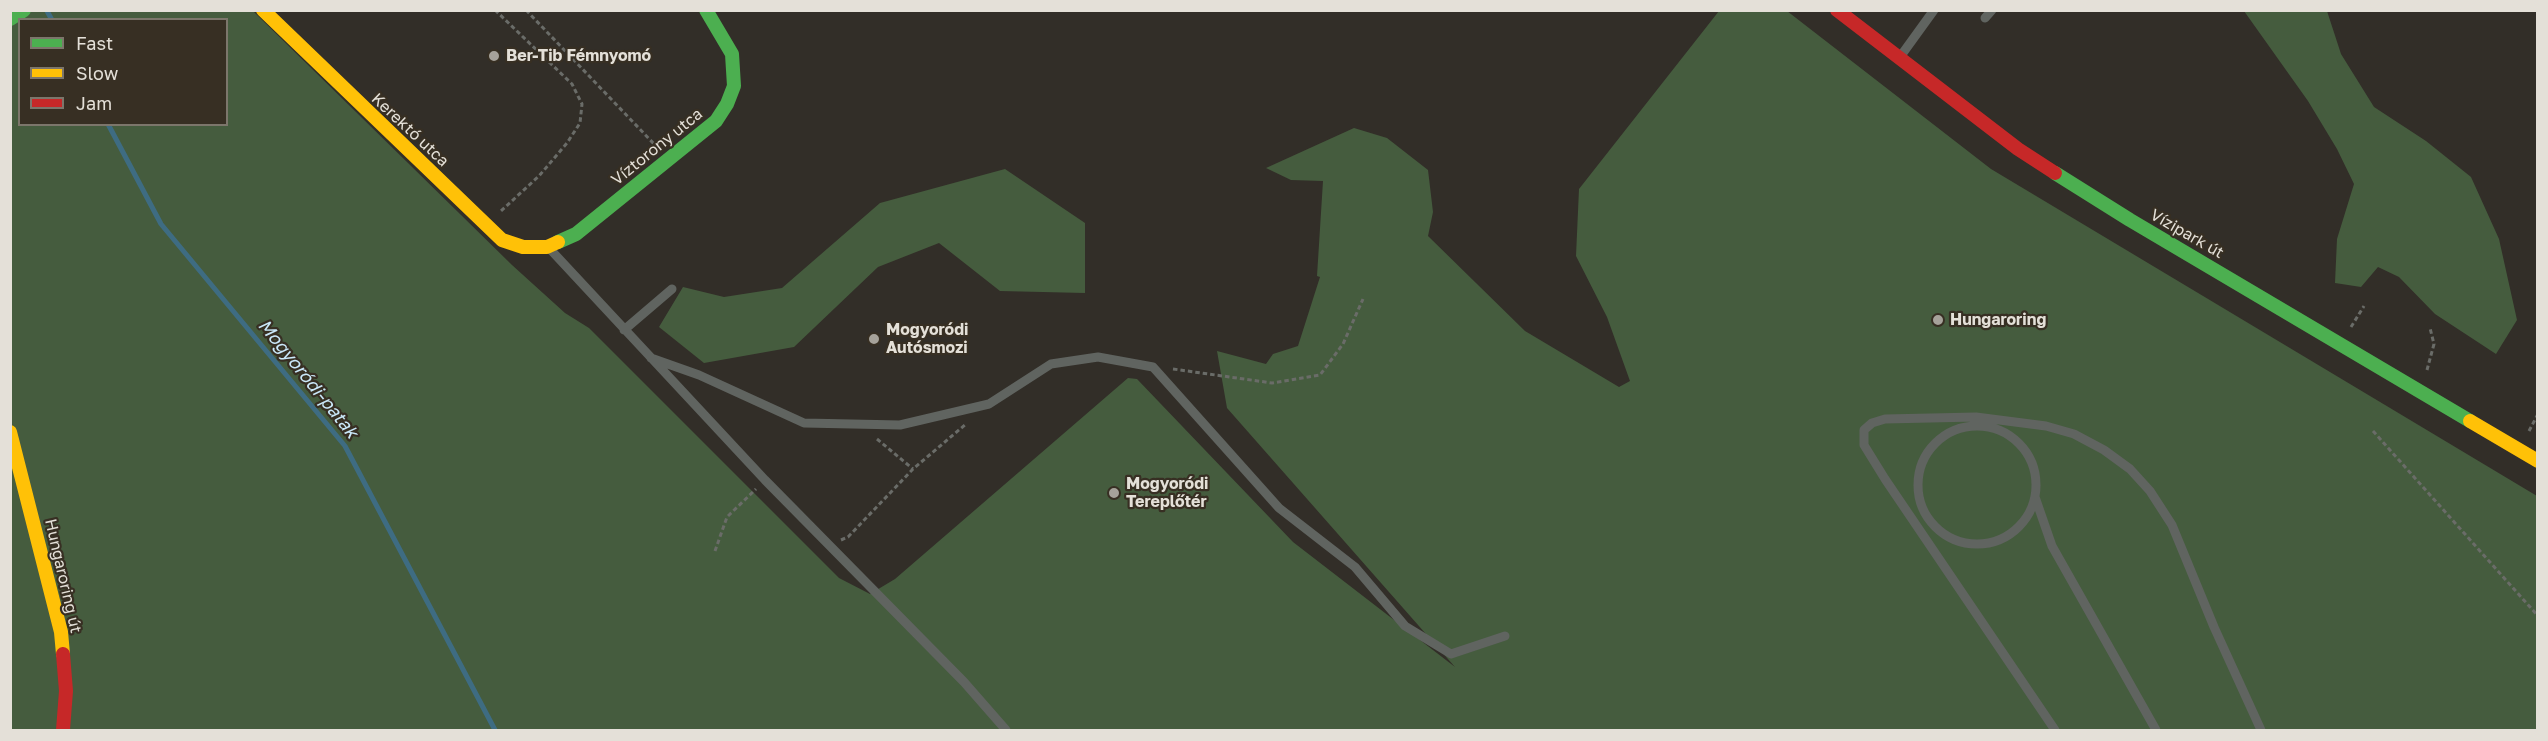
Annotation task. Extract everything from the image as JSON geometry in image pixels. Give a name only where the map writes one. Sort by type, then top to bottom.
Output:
[{"type":"street","points":[[10,18],[24,10]]},
{"type":"street","name":"Kerektó utca","points":[[263,10],[502,240],[523,248],[547,247]]},
{"type":"street","name":"Víztorony utca","points":[[547,247],[576,234],[716,121],[727,104],[734,86],[732,54],[706,10]]},
{"type":"street","name":"Vízipark út","points":[[1837,10],[2018,149],[2130,220],[2538,461]]},
{"type":"street","name":"Hungaroring út","points":[[10,432],[61,632],[66,691],[63,730]]},
{"type":"lane","points":[[1899,59],[1934,10]]},
{"type":"lane","points":[[547,247],[765,480],[964,682],[1006,730]]},
{"type":"lane","points":[[624,330],[672,289]]},
{"type":"lane","points":[[651,358],[699,375],[804,423],[900,425],[989,404],[1051,364],[1098,357],[1153,367],[1279,508],[1355,567],[1405,626],[1451,654],[1505,636]]},
{"type":"lane","points":[[2055,730],[1864,445],[1864,430],[1872,423],[1885,419],[1976,417],[2046,426],[2074,434],[2104,450],[2130,469],[2150,491],[2172,525],[2214,627],[2261,730]]},
{"type":"lane","points":[[2035,497],[2028,516],[2015,530],[1998,540],[1978,544],[1969,543],[1941,532],[1928,518],[1919,500],[1917,481],[1922,462],[1932,445],[1947,433],[1966,426],[1985,426],[2004,432],[2019,443],[2031,459],[2036,478],[2035,497],[2052,546],[2156,730]]},
{"type":"path","points":[[486,224],[540,176],[567,143],[580,123],[582,104],[572,84],[495,10]]},
{"type":"path","points":[[526,10],[668,160]]},
{"type":"path","points":[[1153,367],[1272,383],[1320,375],[1343,344],[1363,299]]},
{"type":"path","points":[[2411,386],[2430,367],[2434,344],[2430,328]]},
{"type":"path","points":[[828,545],[848,537],[913,469],[989,404]]},
{"type":"path","points":[[859,424],[913,469]]},
{"type":"path","points":[[2373,431],[2538,616]]},
{"type":"path","points":[[715,551],[727,517],[765,480]]},
{"type":"green space","points":[[10,11],[253,11],[512,265],[565,313],[589,328],[839,578],[870,594],[895,579],[1128,378],[1137,379],[1293,542],[1455,667],[1227,408],[1217,351],[1266,364],[1273,354],[1298,346],[1320,277],[1317,276],[1323,181],[1291,180],[1266,168],[1354,128],[1387,138],[1428,170],[1433,212],[1428,236],[1525,331],[1619,387],[1630,381],[1607,317],[1576,256],[1579,189],[1719,11],[1787,11],[1991,169],[2537,496],[2537,730],[11,730]]},
{"type":"green space","points":[[2244,11],[2327,11],[2341,54],[2374,107],[2426,141],[2471,177],[2499,239],[2517,320],[2496,354],[2435,314],[2399,277],[2378,267],[2361,287],[2335,283],[2337,239],[2354,184],[2337,149],[2308,101]]},
{"type":"green space","points":[[1005,169],[1085,223],[1085,293],[1000,291],[939,243],[878,267],[794,347],[704,363],[659,327],[683,287],[724,297],[782,288],[880,203]]},
{"type":"waterway","name":"Mogyoródi-patak","points":[[47,11],[51,18]]},
{"type":"waterway","name":"Mogyoródi-patak","points":[[109,126],[161,224],[345,446],[495,730]]},
{"type":"traffic: fast","points":[[10,19],[24,10]]},
{"type":"traffic: fast","points":[[558,242],[576,234],[716,121],[727,104],[734,86],[732,54],[706,10]]},
{"type":"traffic: fast","points":[[2055,173],[2130,220],[2470,421]]},
{"type":"traffic: slow","points":[[263,10],[502,240],[523,247],[547,247],[558,242]]},
{"type":"traffic: slow","points":[[2470,421],[2538,461]]},
{"type":"traffic: slow","points":[[10,432],[61,632],[63,654]]},
{"type":"traffic: jam","points":[[1837,10],[2018,149],[2055,173]]},
{"type":"traffic: jam","points":[[63,654],[66,691],[63,730]]},
{"type":"place","name":"Ber-Tib Fémnyomó","points":[[494,56]]},
{"type":"place","name":"Hungaroring","points":[[1938,320]]},
{"type":"place","name":"Mogyoródi Autósmozi","points":[[874,339]]},
{"type":"place","name":"Mogyoródi Tereplőtér","points":[[1114,493]]}]
